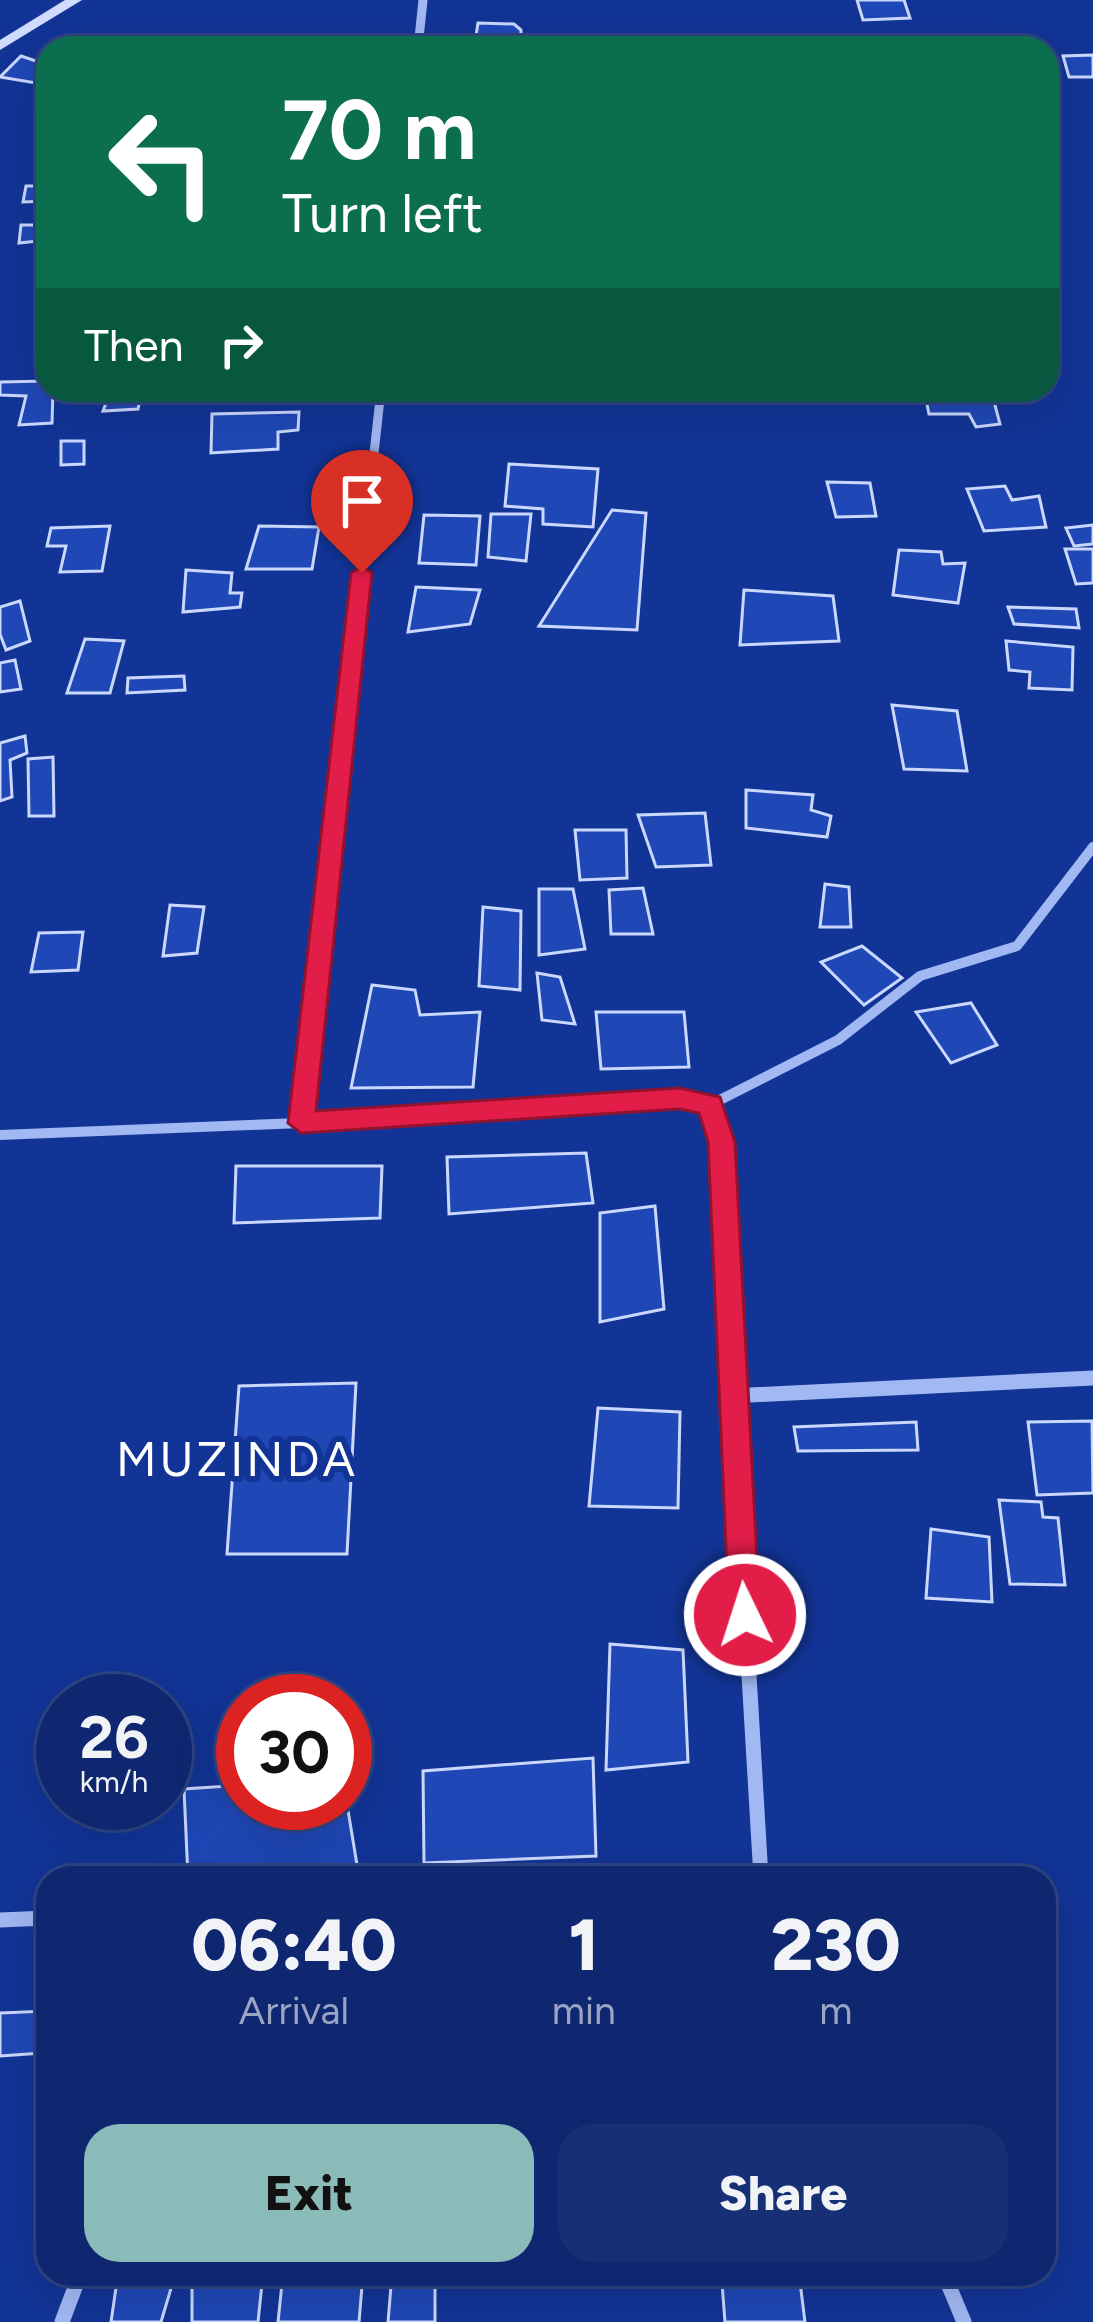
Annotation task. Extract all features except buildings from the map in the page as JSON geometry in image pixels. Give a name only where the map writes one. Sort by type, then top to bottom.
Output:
[{"type":"main road","points":[[0,46],[75,0]]},
{"type":"street","points":[[419,36],[423,0]]},
{"type":"street","points":[[301,1123],[380,402]]},
{"type":"street","points":[[0,1135],[301,1123],[680,1099],[710,1105],[838,1040],[920,976],[1017,946],[1093,847]]},
{"type":"street","points":[[710,1105],[721,1142],[731,1396],[760,1866]]},
{"type":"street","points":[[731,1396],[1093,1378]]},
{"type":"street","points":[[0,1920],[36,1918]]},
{"type":"street","points":[[62,2322],[76,2286]]},
{"type":"street","points":[[949,2286],[964,2322]]},
{"type":"district","name":"MUZINDA","points":[[237,1459]]},
{"type":"route","points":[[362,573],[301,1123],[680,1099],[710,1105],[721,1142],[745,1615]]}]
